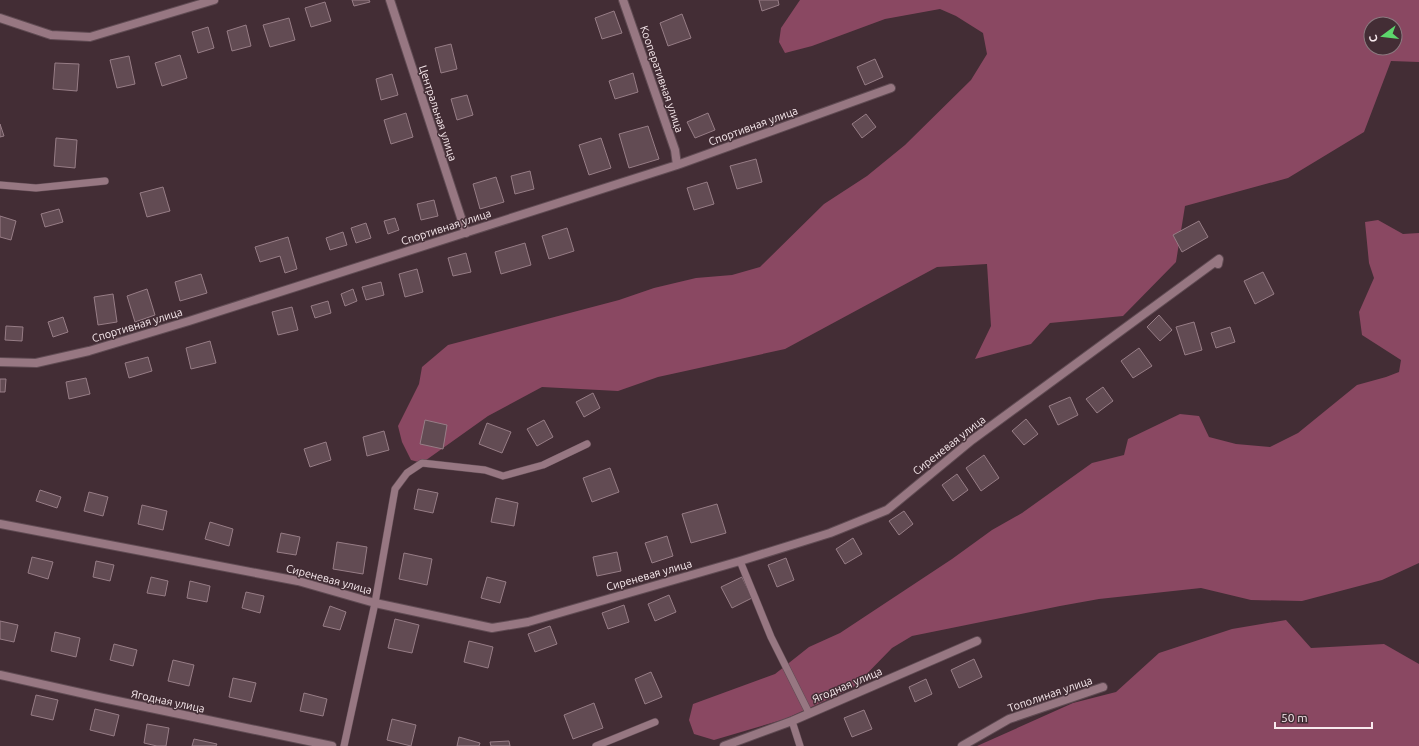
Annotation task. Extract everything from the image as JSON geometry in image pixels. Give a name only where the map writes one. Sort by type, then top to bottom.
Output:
[{"type":"street","points":[[0,18],[51,35],[90,37],[214,0]]},
{"type":"street","name":"Центральная улица","points":[[390,0],[466,233]]},
{"type":"street","name":"Кооперативная улица","points":[[623,0],[675,150],[677,165]]},
{"type":"street","name":"Спортивная улица","points":[[0,362],[36,363],[89,351],[677,165],[891,88]]},
{"type":"street","name":"Сиреневая улица","points":[[0,524],[298,580],[375,603],[492,628],[528,622],[740,561],[830,533],[887,510],[972,440],[1219,259],[1218,264]]},
{"type":"street","name":"Ягодная улица","points":[[724,746],[792,721],[977,641]]},
{"type":"street","name":"Ягодная улица","points":[[0,675],[332,746]]},
{"type":"street","name":"Тополиная улица","points":[[962,746],[1009,719],[1103,686]]},
{"type":"lane","points":[[0,185],[36,188],[105,181]]},
{"type":"lane","points":[[344,746],[375,603],[395,489],[407,473],[422,463],[485,470],[503,476],[543,465],[587,444]]},
{"type":"lane","points":[[740,561],[771,637],[809,713]]},
{"type":"lane","points":[[792,721],[800,746]]},
{"type":"lane","points":[[596,746],[655,722]]},
{"type":"shaded area","points":[[800,0],[1419,0],[1419,62],[1391,61],[1364,132],[1288,178],[1185,206],[1176,262],[1123,316],[1050,323],[1031,344],[975,359],[991,326],[987,264],[937,267],[785,349],[658,377],[618,391],[542,387],[488,416],[422,463],[411,460],[402,442],[398,426],[419,384],[422,367],[448,345],[619,300],[654,288],[696,278],[732,275],[760,267],[824,204],[867,176],[905,145],[971,80],[987,54],[983,33],[956,16],[940,9],[885,19],[812,46],[785,53],[779,42],[781,28]]},
{"type":"shaded area","points":[[1378,220],[1403,234],[1419,233],[1419,563],[1382,580],[1302,601],[1251,600],[1201,588],[1099,599],[912,636],[892,648],[853,688],[785,719],[714,740],[694,734],[689,720],[693,704],[775,674],[809,647],[840,633],[952,559],[992,530],[1022,513],[1092,463],[1124,455],[1128,439],[1180,414],[1199,416],[1209,437],[1236,444],[1270,447],[1298,433],[1357,385],[1399,372],[1401,360],[1362,335],[1359,312],[1374,278],[1369,263],[1365,222]]},
{"type":"shaded area","points":[[1286,620],[1311,648],[1384,644],[1419,664],[1419,746],[977,746],[1073,703],[1116,692],[1159,653],[1232,629]]},
{"type":"building","points":[[352,0],[369,0],[370,2],[354,6]]},
{"type":"building","points":[[759,0],[778,0],[779,5],[762,11]]},
{"type":"building","points":[[325,2],[331,21],[311,27],[305,8]]},
{"type":"building","points":[[614,11],[622,33],[602,39],[595,18]]},
{"type":"building","points":[[682,14],[691,38],[668,46],[660,23]]},
{"type":"building","points":[[289,18],[295,40],[270,47],[263,25]]},
{"type":"building","points":[[246,25],[251,46],[232,51],[227,31]]},
{"type":"building","points":[[208,27],[214,48],[198,53],[192,32]]},
{"type":"building","points":[[451,44],[457,69],[441,73],[435,48]]},
{"type":"building","points":[[180,55],[187,78],[162,86],[155,63]]},
{"type":"building","points":[[129,56],[135,84],[117,88],[110,60]]},
{"type":"building","points":[[875,59],[883,77],[865,85],[857,67]]},
{"type":"building","points":[[55,63],[79,64],[77,91],[53,89]]},
{"type":"building","points":[[633,73],[638,92],[615,99],[609,81]]},
{"type":"building","points":[[392,74],[398,95],[381,100],[376,79]]},
{"type":"building","points":[[467,95],[473,115],[457,120],[451,99]]},
{"type":"building","points":[[406,113],[413,137],[391,144],[384,120]]},
{"type":"building","points":[[708,113],[715,130],[695,138],[687,122]]},
{"type":"building","points":[[866,114],[876,127],[862,138],[852,124]]},
{"type":"building","points":[[0,124],[4,136],[0,137]]},
{"type":"building","points":[[648,126],[659,159],[629,168],[619,134]]},
{"type":"building","points":[[56,138],[77,140],[75,168],[54,166]]},
{"type":"building","points":[[601,138],[611,168],[589,175],[579,145]]},
{"type":"building","points":[[756,159],[762,182],[737,189],[730,166]]},
{"type":"building","points":[[530,171],[534,189],[515,194],[511,176]]},
{"type":"building","points":[[496,177],[504,202],[480,209],[473,184]]},
{"type":"building","points":[[707,182],[714,204],[694,210],[687,188]]},
{"type":"building","points":[[163,187],[170,211],[147,217],[140,193]]},
{"type":"building","points":[[434,200],[438,216],[421,220],[417,204]]},
{"type":"building","points":[[59,209],[63,222],[45,227],[41,214]]},
{"type":"building","points":[[0,216],[16,221],[11,240],[0,237]]},
{"type":"building","points":[[395,218],[399,230],[388,234],[384,221]]},
{"type":"building","points":[[1199,221],[1208,237],[1182,252],[1173,235]]},
{"type":"building","points":[[366,223],[371,238],[356,243],[351,228]]},
{"type":"building","points":[[567,228],[574,251],[549,259],[542,236]]},
{"type":"building","points":[[343,232],[347,245],[330,250],[326,238]]},
{"type":"building","points":[[288,237],[297,269],[285,273],[280,256],[260,262],[255,247]]},
{"type":"building","points":[[525,243],[531,265],[501,274],[495,252]]},
{"type":"building","points":[[466,253],[471,272],[453,276],[448,258]]},
{"type":"building","points":[[417,269],[423,292],[405,297],[399,274]]},
{"type":"building","points":[[1263,272],[1274,294],[1255,304],[1244,281]]},
{"type":"building","points":[[201,274],[207,293],[180,301],[175,282]]},
{"type":"building","points":[[381,282],[384,295],[366,300],[362,287]]},
{"type":"building","points":[[147,289],[155,315],[135,322],[127,296]]},
{"type":"building","points":[[353,289],[357,301],[345,306],[341,294]]},
{"type":"building","points":[[113,294],[117,322],[98,325],[94,297]]},
{"type":"building","points":[[328,301],[331,313],[315,318],[311,306]]},
{"type":"building","points":[[292,307],[298,330],[278,335],[272,312]]},
{"type":"building","points":[[1159,315],[1172,330],[1160,341],[1147,327]]},
{"type":"building","points":[[63,317],[68,332],[53,337],[48,322]]},
{"type":"building","points":[[1194,322],[1202,350],[1185,355],[1176,327]]},
{"type":"building","points":[[6,326],[23,327],[22,341],[5,340]]},
{"type":"building","points":[[1230,327],[1235,342],[1216,348],[1211,333]]},
{"type":"building","points":[[210,341],[216,363],[191,369],[186,348]]},
{"type":"building","points":[[1139,348],[1152,366],[1133,378],[1121,361]]},
{"type":"building","points":[[148,357],[152,371],[129,378],[125,363]]},
{"type":"building","points":[[86,378],[90,394],[69,399],[66,382]]},
{"type":"building","points":[[0,379],[6,379],[5,392],[0,392]]},
{"type":"building","points":[[1103,387],[1113,401],[1097,413],[1086,399]]},
{"type":"building","points":[[593,393],[600,408],[584,417],[576,402]]},
{"type":"building","points":[[1070,397],[1078,415],[1058,425],[1049,406]]},
{"type":"building","points":[[1026,419],[1038,434],[1024,445],[1012,431]]},
{"type":"building","points":[[425,420],[447,425],[443,449],[420,444]]},
{"type":"building","points":[[544,420],[553,437],[537,446],[527,429]]},
{"type":"building","points":[[487,423],[511,432],[502,453],[479,444]]},
{"type":"building","points":[[384,431],[389,450],[367,456],[363,437]]},
{"type":"building","points":[[326,442],[331,460],[310,467],[304,449]]},
{"type":"building","points":[[984,455],[999,478],[981,491],[966,468]]},
{"type":"building","points":[[610,468],[619,492],[592,502],[583,478]]},
{"type":"building","points":[[957,474],[968,490],[953,501],[942,485]]},
{"type":"building","points":[[418,489],[438,493],[433,513],[414,509]]},
{"type":"building","points":[[40,490],[61,497],[57,508],[36,501]]},
{"type":"building","points":[[89,492],[108,497],[103,516],[84,511]]},
{"type":"building","points":[[496,498],[518,503],[514,526],[491,522]]},
{"type":"building","points":[[717,504],[726,533],[691,543],[682,514]]},
{"type":"building","points":[[142,505],[167,511],[163,530],[138,524]]},
{"type":"building","points":[[904,511],[913,524],[899,535],[889,521]]},
{"type":"building","points":[[210,522],[233,529],[229,546],[205,539]]},
{"type":"building","points":[[281,533],[300,537],[296,555],[277,552]]},
{"type":"building","points":[[667,536],[673,556],[652,563],[645,543]]},
{"type":"building","points":[[853,538],[862,554],[845,564],[836,549]]},
{"type":"building","points":[[337,542],[367,547],[363,574],[333,569]]},
{"type":"building","points":[[617,552],[621,571],[597,576],[593,557]]},
{"type":"building","points":[[404,553],[432,559],[427,585],[399,579]]},
{"type":"building","points":[[32,557],[53,562],[48,579],[28,573]]},
{"type":"building","points":[[786,558],[794,580],[777,587],[768,565]]},
{"type":"building","points":[[96,561],[114,565],[110,581],[93,577]]},
{"type":"building","points":[[151,577],[168,581],[165,596],[147,593]]},
{"type":"building","points":[[487,577],[506,582],[500,603],[481,598]]},
{"type":"building","points":[[742,577],[752,598],[732,608],[721,587]]},
{"type":"building","points":[[190,581],[210,586],[207,602],[187,598]]},
{"type":"building","points":[[246,592],[264,596],[260,613],[242,608]]},
{"type":"building","points":[[669,595],[676,612],[655,621],[648,604]]},
{"type":"building","points":[[624,605],[629,622],[608,629],[602,613]]},
{"type":"building","points":[[330,606],[346,612],[340,630],[323,626]]},
{"type":"building","points":[[395,619],[419,625],[412,653],[388,648]]},
{"type":"building","points":[[0,621],[18,625],[14,642],[0,639]]},
{"type":"building","points":[[550,626],[557,644],[535,652],[528,634]]},
{"type":"building","points":[[55,632],[80,638],[76,657],[51,651]]},
{"type":"building","points":[[469,641],[493,647],[488,668],[464,662]]},
{"type":"building","points":[[114,644],[137,650],[133,666],[110,660]]},
{"type":"building","points":[[974,659],[982,677],[959,688],[951,670]]},
{"type":"building","points":[[173,660],[194,665],[189,686],[168,681]]},
{"type":"building","points":[[651,672],[662,697],[645,704],[635,679]]},
{"type":"building","points":[[233,678],[256,683],[251,702],[229,697]]},
{"type":"building","points":[[926,679],[932,694],[915,702],[909,687]]},
{"type":"building","points":[[304,693],[327,699],[323,716],[300,711]]},
{"type":"building","points":[[36,695],[58,700],[53,720],[31,715]]},
{"type":"building","points":[[594,703],[603,728],[573,739],[564,715]]},
{"type":"building","points":[[95,709],[119,715],[114,736],[90,730]]},
{"type":"building","points":[[864,710],[872,729],[852,737],[844,718]]},
{"type":"building","points":[[392,719],[416,725],[411,746],[387,740]]},
{"type":"building","points":[[147,724],[169,728],[166,746],[157,746],[144,743]]},
{"type":"building","points":[[459,737],[480,743],[479,746],[457,746]]},
{"type":"building","points":[[194,739],[217,744],[216,746],[192,746]]},
{"type":"building","points":[[509,741],[510,746],[491,746],[490,742]]}]
